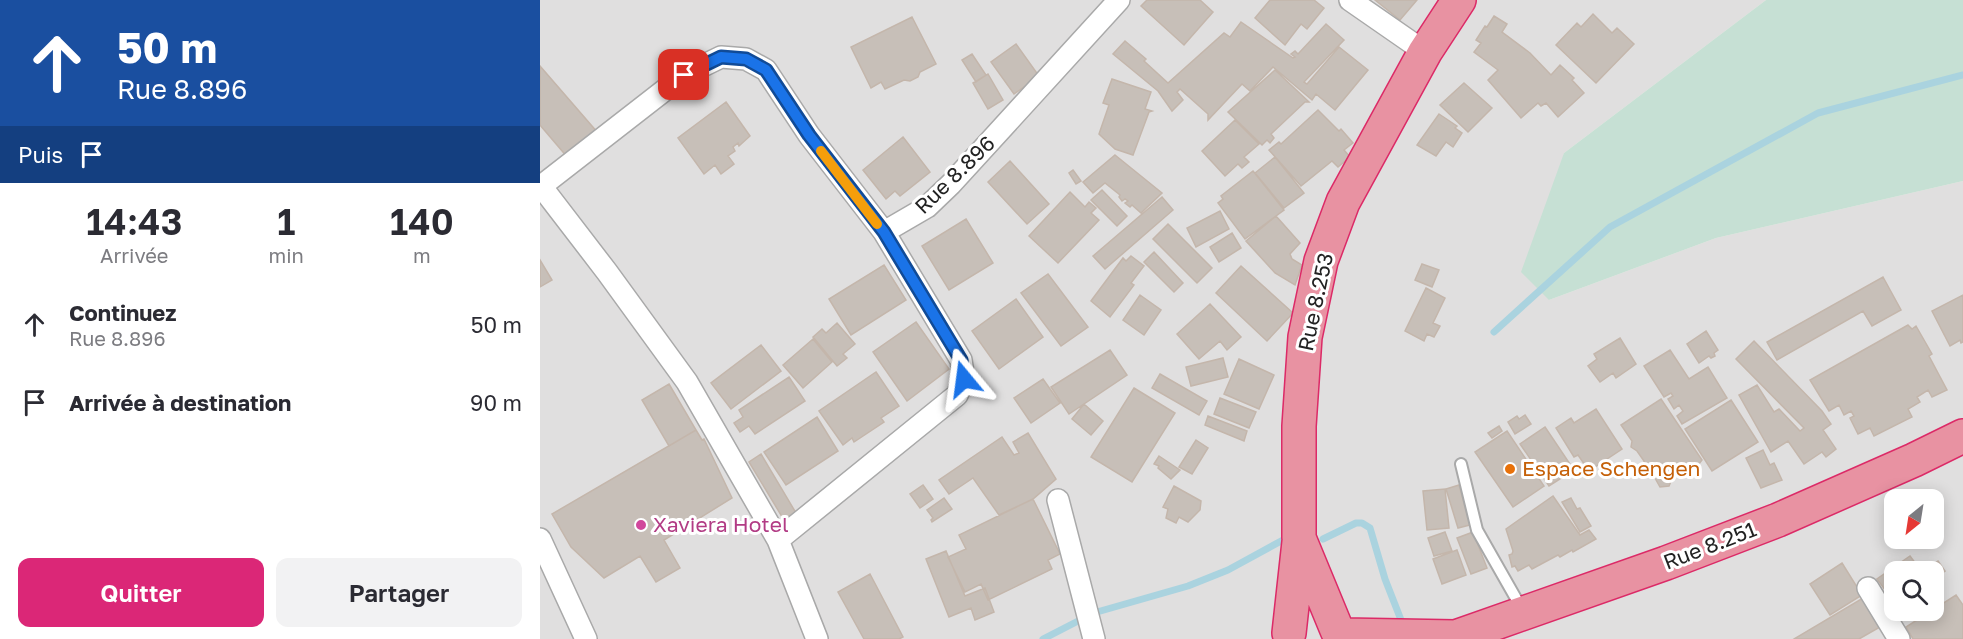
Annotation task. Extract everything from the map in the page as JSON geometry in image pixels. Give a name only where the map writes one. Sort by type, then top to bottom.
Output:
[{"type":"highway","name":"Rue 8.253","points":[[1343,635],[1299,538],[1299,426],[1305,337],[1321,261],[1343,202],[1425,52],[1459,0]]},
{"type":"highway","name":"Rue 8.251","points":[[1287,636],[1304,626],[1321,625],[1343,635],[1458,637],[1666,563],[1778,520],[1914,460],[1963,435]]},
{"type":"highway","points":[[1287,636],[1299,538]]},
{"type":"street","name":"Rue 8.896","points":[[884,232],[927,207],[951,184],[1119,0]]},
{"type":"street","points":[[1350,0],[1425,52]]},
{"type":"street","points":[[778,540],[957,395],[964,379],[961,360],[884,232],[809,135],[766,70],[746,59],[721,57],[684,75],[540,187],[607,272],[687,382],[778,540],[817,639]]},
{"type":"street","points":[[1058,500],[1094,639]]},
{"type":"street","points":[[540,539],[586,639]]},
{"type":"street","points":[[1868,588],[1899,639]]},
{"type":"lane","points":[[1461,464],[1477,530],[1525,613]]},
{"type":"shaded area","points":[[540,0],[1766,0],[1564,153],[1549,300],[1716,238],[1963,181],[1963,639],[540,639]]},
{"type":"green space","points":[[1766,0],[1963,0],[1963,181],[1716,238],[1549,300],[1521,272],[1564,153]]},
{"type":"building","points":[[1147,0],[1200,0],[1213,12],[1184,45],[1141,6]]},
{"type":"building","points":[[1270,0],[1314,0],[1324,8],[1307,29],[1301,24],[1285,45],[1255,18]]},
{"type":"building","points":[[1375,0],[1417,0],[1400,20]]},
{"type":"building","points":[[1593,14],[1612,33],[1617,28],[1634,44],[1596,83],[1556,45],[1577,23],[1581,27]]},
{"type":"building","points":[[1494,16],[1507,24],[1502,32],[1530,53],[1551,75],[1560,65],[1574,78],[1572,80],[1584,93],[1558,117],[1546,103],[1541,106],[1538,103],[1521,118],[1488,80],[1498,70],[1474,52],[1481,43],[1476,40]]},
{"type":"building","points":[[912,17],[936,64],[920,72],[918,77],[910,81],[904,80],[885,89],[881,82],[871,88],[851,47]]},
{"type":"building","points":[[1241,22],[1293,58],[1295,57],[1291,54],[1295,51],[1298,54],[1326,24],[1344,40],[1304,82],[1307,84],[1339,47],[1368,70],[1335,110],[1316,94],[1312,100],[1273,67],[1250,91],[1242,84],[1208,120],[1208,114],[1180,89],[1177,92],[1183,100],[1172,111],[1158,91],[1113,54],[1125,41],[1168,83],[1224,33],[1230,37]]},
{"type":"building","points":[[1016,44],[1039,76],[1014,94],[991,62]]},
{"type":"building","points":[[972,54],[986,75],[976,82],[962,60]]},
{"type":"building","points":[[540,66],[598,133],[568,158],[540,125]]},
{"type":"building","points":[[1275,70],[1309,102],[1305,102],[1271,134],[1274,138],[1270,143],[1267,140],[1262,145],[1228,112]]},
{"type":"building","points":[[988,74],[1003,100],[988,109],[973,83]]},
{"type":"building","points":[[1112,79],[1151,92],[1145,109],[1152,111],[1149,112],[1133,155],[1115,149],[1099,134],[1109,105],[1103,103]]},
{"type":"building","points":[[1464,83],[1492,108],[1468,132],[1440,105]]},
{"type":"building","points":[[726,102],[750,136],[739,146],[738,143],[733,147],[735,151],[728,156],[734,164],[721,174],[715,165],[704,174],[678,138]]},
{"type":"building","points":[[1318,110],[1339,131],[1341,129],[1353,143],[1344,150],[1350,157],[1338,167],[1332,161],[1301,186],[1269,150],[1279,142],[1281,144]]},
{"type":"building","points":[[1439,114],[1457,126],[1455,128],[1462,133],[1453,147],[1446,142],[1436,156],[1417,145]]},
{"type":"building","points":[[1235,120],[1259,144],[1244,157],[1249,162],[1242,168],[1238,164],[1225,176],[1202,151]]},
{"type":"building","points":[[903,137],[930,172],[900,196],[895,191],[886,199],[863,170]]},
{"type":"building","points":[[1115,155],[1162,193],[1141,213],[1132,205],[1130,207],[1125,203],[1128,201],[1125,199],[1122,201],[1120,195],[1105,183],[1093,193],[1083,182]]},
{"type":"building","points":[[1275,157],[1304,193],[1284,208],[1255,173]]},
{"type":"building","points":[[1010,161],[1049,204],[1027,224],[988,182]]},
{"type":"building","points":[[1073,170],[1081,181],[1076,184],[1069,173]]},
{"type":"building","points":[[1253,171],[1284,210],[1245,239],[1218,203],[1223,199],[1221,196]]},
{"type":"building","points":[[1102,190],[1127,216],[1117,226],[1091,200]]},
{"type":"building","points":[[1070,192],[1085,207],[1089,202],[1096,208],[1091,213],[1099,220],[1058,263],[1029,236]]},
{"type":"building","points":[[1162,197],[1173,210],[1105,269],[1093,256]]},
{"type":"building","points":[[1220,211],[1229,229],[1196,247],[1187,228]]},
{"type":"building","points":[[1276,216],[1300,243],[1290,254],[1292,259],[1302,265],[1295,285],[1275,273],[1246,241]]},
{"type":"building","points":[[966,219],[993,263],[949,290],[922,246]]},
{"type":"building","points":[[1168,224],[1212,268],[1197,283],[1153,239]]},
{"type":"building","points":[[1232,233],[1241,248],[1219,262],[1210,247]]},
{"type":"building","points":[[1154,252],[1183,283],[1174,292],[1144,262]]},
{"type":"building","points":[[1131,256],[1144,266],[1131,283],[1134,285],[1110,317],[1091,301],[1123,258],[1126,261]]},
{"type":"building","points":[[540,260],[552,280],[540,287]]},
{"type":"building","points":[[1422,264],[1439,270],[1432,287],[1415,280]]},
{"type":"building","points":[[884,265],[906,300],[851,335],[829,299]]},
{"type":"building","points":[[1241,266],[1293,313],[1267,341],[1216,293]]},
{"type":"building","points":[[1048,274],[1088,327],[1061,346],[1021,293]]},
{"type":"building","points":[[1883,277],[1901,310],[1872,326],[1863,311],[1777,360],[1767,342]]},
{"type":"building","points":[[1426,288],[1445,298],[1433,323],[1440,326],[1434,337],[1427,334],[1424,341],[1405,331]]},
{"type":"building","points":[[1140,295],[1161,310],[1144,335],[1123,320]]},
{"type":"building","points":[[1963,295],[1963,342],[1961,343],[1960,340],[1950,346],[1932,311]]},
{"type":"building","points":[[1016,299],[1043,337],[999,369],[972,331]]},
{"type":"building","points":[[1210,304],[1241,337],[1227,350],[1220,341],[1199,359],[1177,334]]},
{"type":"building","points":[[916,322],[949,369],[907,401],[873,352]]},
{"type":"building","points":[[837,323],[855,344],[843,354],[847,358],[837,366],[813,337],[822,329],[826,333]]},
{"type":"building","points":[[1908,325],[1912,329],[1916,326],[1932,354],[1929,356],[1947,390],[1932,397],[1928,390],[1917,397],[1920,402],[1908,409],[1912,417],[1874,436],[1870,428],[1858,434],[1850,418],[1854,416],[1851,411],[1844,415],[1839,405],[1829,411],[1810,380]]},
{"type":"building","points":[[1706,331],[1718,350],[1714,353],[1715,356],[1711,358],[1709,356],[1699,363],[1687,344]]},
{"type":"building","points":[[1620,338],[1636,364],[1616,378],[1613,373],[1600,382],[1588,366],[1597,359],[1594,354]]},
{"type":"building","points":[[813,339],[832,362],[803,388],[783,365]]},
{"type":"building","points":[[1754,341],[1822,411],[1831,424],[1823,430],[1836,449],[1826,457],[1822,452],[1804,464],[1788,441],[1771,452],[1739,395],[1757,385],[1774,412],[1779,409],[1800,431],[1804,428],[1736,359]]},
{"type":"building","points":[[761,345],[781,371],[731,409],[711,383]]},
{"type":"building","points":[[1110,350],[1127,375],[1069,414],[1051,387]]},
{"type":"building","points":[[1670,350],[1689,379],[1708,367],[1727,398],[1682,424],[1677,416],[1683,411],[1679,405],[1674,409],[1668,399],[1673,396],[1671,393],[1664,397],[1644,366]]},
{"type":"building","points":[[1223,358],[1228,377],[1191,386],[1186,367]]},
{"type":"building","points":[[1239,359],[1274,375],[1259,409],[1224,394]]},
{"type":"building","points":[[876,372],[899,406],[881,418],[884,422],[854,442],[852,438],[843,445],[819,411]]},
{"type":"building","points":[[1160,374],[1207,401],[1199,415],[1152,388]]},
{"type":"building","points":[[789,377],[805,401],[755,434],[749,426],[740,432],[734,423],[743,417],[739,410]]},
{"type":"building","points":[[1043,379],[1060,403],[1031,423],[1014,398]]},
{"type":"building","points":[[669,384],[696,430],[669,446],[642,400]]},
{"type":"building","points":[[1134,388],[1175,413],[1132,482],[1091,457]]},
{"type":"building","points":[[1220,398],[1256,412],[1249,428],[1214,414]]},
{"type":"building","points":[[1661,399],[1702,460],[1695,469],[1689,468],[1686,476],[1679,474],[1672,479],[1669,486],[1660,487],[1651,471],[1644,467],[1644,461],[1637,451],[1631,447],[1632,441],[1621,425]]},
{"type":"building","points":[[1731,400],[1758,442],[1712,471],[1685,429]]},
{"type":"building","points":[[1084,404],[1103,421],[1091,435],[1072,419]]},
{"type":"building","points":[[1596,409],[1622,449],[1589,471],[1578,455],[1574,457],[1556,428],[1571,418],[1574,423]]},
{"type":"building","points":[[1525,415],[1531,424],[1515,434],[1508,422],[1517,416],[1519,419]]},
{"type":"building","points":[[1208,416],[1247,431],[1244,441],[1205,425]]},
{"type":"building","points":[[817,417],[838,451],[786,485],[764,452]]},
{"type":"building","points":[[1499,426],[1502,431],[1492,438],[1488,433]]},
{"type":"building","points":[[1545,427],[1574,470],[1549,486],[1520,444]]},
{"type":"building","points":[[696,430],[702,440],[704,439],[732,498],[664,540],[680,568],[656,582],[640,556],[604,578],[571,547],[552,514]]},
{"type":"building","name":"Espace Schengen","points":[[1507,431],[1544,486],[1513,507],[1475,452]]},
{"type":"building","points":[[1028,433],[1056,479],[1033,499],[999,515],[973,478],[949,494],[939,480],[1002,437],[1014,455],[1019,453],[1013,442]]},
{"type":"building","points":[[1196,440],[1208,448],[1192,474],[1179,467]]},
{"type":"building","points":[[1763,450],[1770,465],[1774,463],[1782,480],[1761,488],[1746,458]]},
{"type":"building","points":[[761,454],[799,518],[787,525],[749,462]]},
{"type":"building","points":[[1159,456],[1180,470],[1171,479],[1158,468],[1159,466],[1154,464]]},
{"type":"building","points":[[923,485],[933,499],[920,508],[910,494]]},
{"type":"building","points":[[1459,485],[1470,525],[1458,528],[1446,489]]},
{"type":"building","points":[[1174,486],[1201,501],[1200,510],[1188,522],[1179,517],[1176,523],[1166,518],[1168,509],[1163,507]]},
{"type":"building","points":[[1445,489],[1449,528],[1427,530],[1423,491]]},
{"type":"building","points":[[1553,496],[1580,535],[1589,530],[1596,539],[1573,552],[1572,550],[1560,557],[1558,555],[1532,569],[1529,565],[1518,571],[1515,566],[1512,567],[1509,555],[1513,551],[1506,529]]},
{"type":"building","points":[[944,498],[952,509],[932,522],[933,518],[927,510]]},
{"type":"building","points":[[1571,498],[1591,526],[1580,532],[1562,502]]},
{"type":"building","points":[[1033,499],[1060,554],[1048,560],[1052,569],[988,600],[981,584],[965,592],[948,557],[966,549],[959,535]]},
{"type":"building","points":[[1445,532],[1452,551],[1434,556],[1428,538]]},
{"type":"building","points":[[1473,532],[1487,568],[1471,574],[1457,538]]},
{"type":"building","points":[[1457,550],[1466,575],[1442,584],[1433,559]]},
{"type":"building","points":[[946,551],[965,596],[985,588],[994,612],[975,620],[971,608],[949,617],[926,559]]},
{"type":"building","points":[[1910,556],[1914,561],[1903,561]]},
{"type":"building","points":[[1842,563],[1862,595],[1830,615],[1810,584]]},
{"type":"building","points":[[870,574],[903,637],[899,639],[864,639],[838,592]]},
{"type":"building","points":[[1884,574],[1884,588],[1877,579]]},
{"type":"building","points":[[1956,595],[1963,605],[1963,639],[1913,639],[1906,627],[1915,621],[1944,621],[1944,603]]},
{"type":"building","points":[[1863,598],[1880,627],[1859,639],[1794,639]]},
{"type":"waterway","points":[[1494,332],[1610,227],[1818,113],[1963,75]]},
{"type":"waterway","points":[[1323,539],[1356,523],[1362,523],[1370,528],[1385,579],[1403,625]]},
{"type":"waterway","points":[[1097,612],[1188,586],[1228,570],[1283,540]]},
{"type":"waterway","points":[[1043,639],[1082,619]]},
{"type":"slow traffic","points":[[821,151],[877,224]]},
{"type":"place","name":"Espace Schengen","points":[[1510,469]]},
{"type":"place","name":"Xaviera Hotel","points":[[641,525]]},
{"type":"route","points":[[684,75],[721,57],[746,59],[766,70],[809,135],[884,232],[961,360],[964,379]]}]
